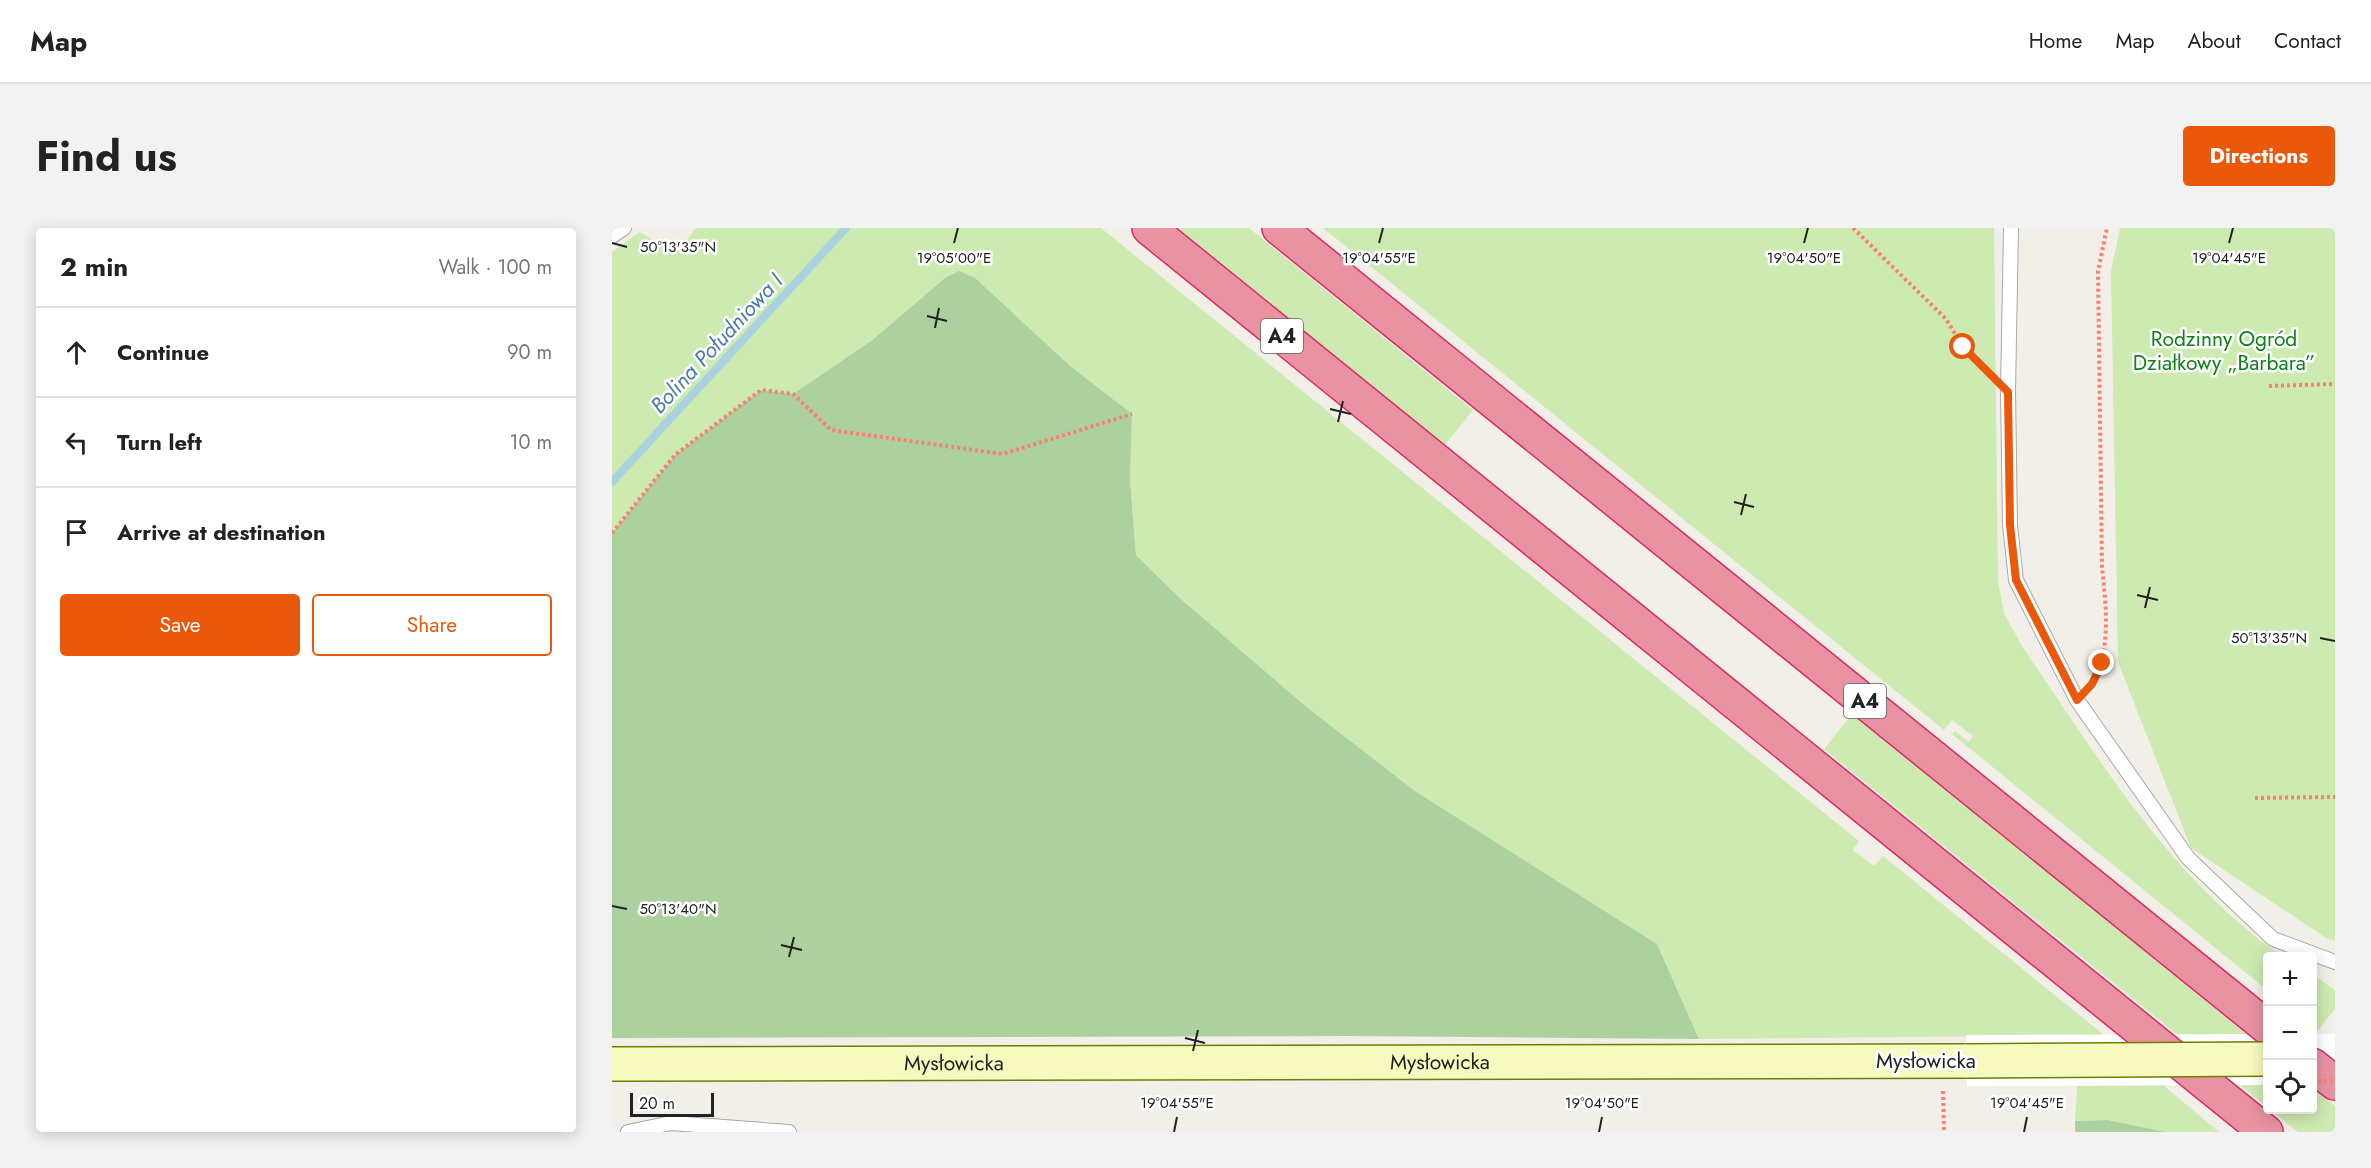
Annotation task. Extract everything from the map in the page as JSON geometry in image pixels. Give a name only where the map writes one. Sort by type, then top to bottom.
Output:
[{"type":"highway","name":"A4","points":[[1149,228],[2266,1132]]},
{"type":"highway","name":"A4","points":[[1279,228],[2263,1024]]},
{"type":"highway","points":[[2317,1068],[2335,1082]]},
{"type":"street","name":"Mysłowicka","points":[[612,1064],[2263,1059]]},
{"type":"street","points":[[2317,1059],[2335,1059]]},
{"type":"lane","points":[[612,236],[624,228]]},
{"type":"lane","points":[[2011,228],[2008,392],[2010,525],[2016,580],[2077,700],[2188,858],[2274,939],[2335,962]]},
{"type":"lane","points":[[628,1132],[671,1123],[789,1132]]},
{"type":"path","points":[[1853,228],[1946,319],[1963,347],[2008,392]]},
{"type":"path","points":[[2077,700],[2092,684],[2102,663],[2106,607],[2102,567],[2098,271],[2107,228]]},
{"type":"path","points":[[2269,386],[2335,384]]},
{"type":"path","points":[[612,533],[675,455],[761,390],[793,394],[831,430],[1004,454],[1132,414]]},
{"type":"path","points":[[2255,798],[2335,797]]},
{"type":"path","points":[[2317,1081],[2335,1082]]},
{"type":"path","points":[[1943,1087],[1944,1132]]},
{"type":"green space","points":[[696,228],[1101,228],[1859,841],[1853,850],[1874,866],[1883,856],[2104,1035],[1699,1039],[1657,944],[1415,791],[1309,709],[1182,600],[1136,555],[1130,480],[1132,414],[1069,365],[945,278],[871,341],[793,394],[675,455],[612,533],[612,252],[640,232],[676,254]]},
{"type":"green space","points":[[1178,228],[1249,228],[1473,410],[1445,445]]},
{"type":"green space","points":[[1323,228],[1994,228],[1998,581],[2004,613],[2022,646],[2108,772],[2170,853],[2204,890],[2242,925],[2277,952],[2263,952],[2263,987],[1952,734],[1955,731],[1969,742],[1973,736],[1952,720],[1944,730]]},
{"type":"green space","name":"Rodzinny Ogród Działkowy „Barbara”","points":[[2120,228],[2335,228],[2335,941],[2326,938],[2191,848],[2118,662],[2111,271]]},
{"type":"green space","points":[[959,271],[975,278],[1069,365],[1132,414],[1130,480],[1136,555],[1182,600],[1309,709],[1415,791],[1657,944],[1699,1039],[1350,1036],[612,1038],[612,533],[675,455],[761,390],[793,394],[871,341],[945,278]]},
{"type":"green space","points":[[1853,713],[2263,1048],[2263,1104],[1824,749]]},
{"type":"green space","points":[[2317,978],[2335,990],[2335,1009],[2318,1030]]},
{"type":"green space","points":[[2163,1085],[2219,1132],[2166,1132],[2108,1120],[2075,1121],[2077,1086]]},
{"type":"green space","points":[[2317,1091],[2335,1106],[2335,1132],[2298,1132],[2275,1114],[2317,1114]]},
{"type":"green space","points":[[2108,1120],[2166,1132],[2075,1132],[2075,1121]]},
{"type":"pier","points":[[2263,1034],[2263,1085],[1967,1086],[1966,1035]]},
{"type":"pier","points":[[2317,1034],[2335,1034],[2335,1085],[2317,1085]]},
{"type":"waterway","name":"Bolina Południowa I","points":[[612,482],[846,228]]},
{"type":"route","points":[[1963,347],[2008,392],[2010,525],[2016,580],[2077,700],[2092,684],[2102,663]]}]
